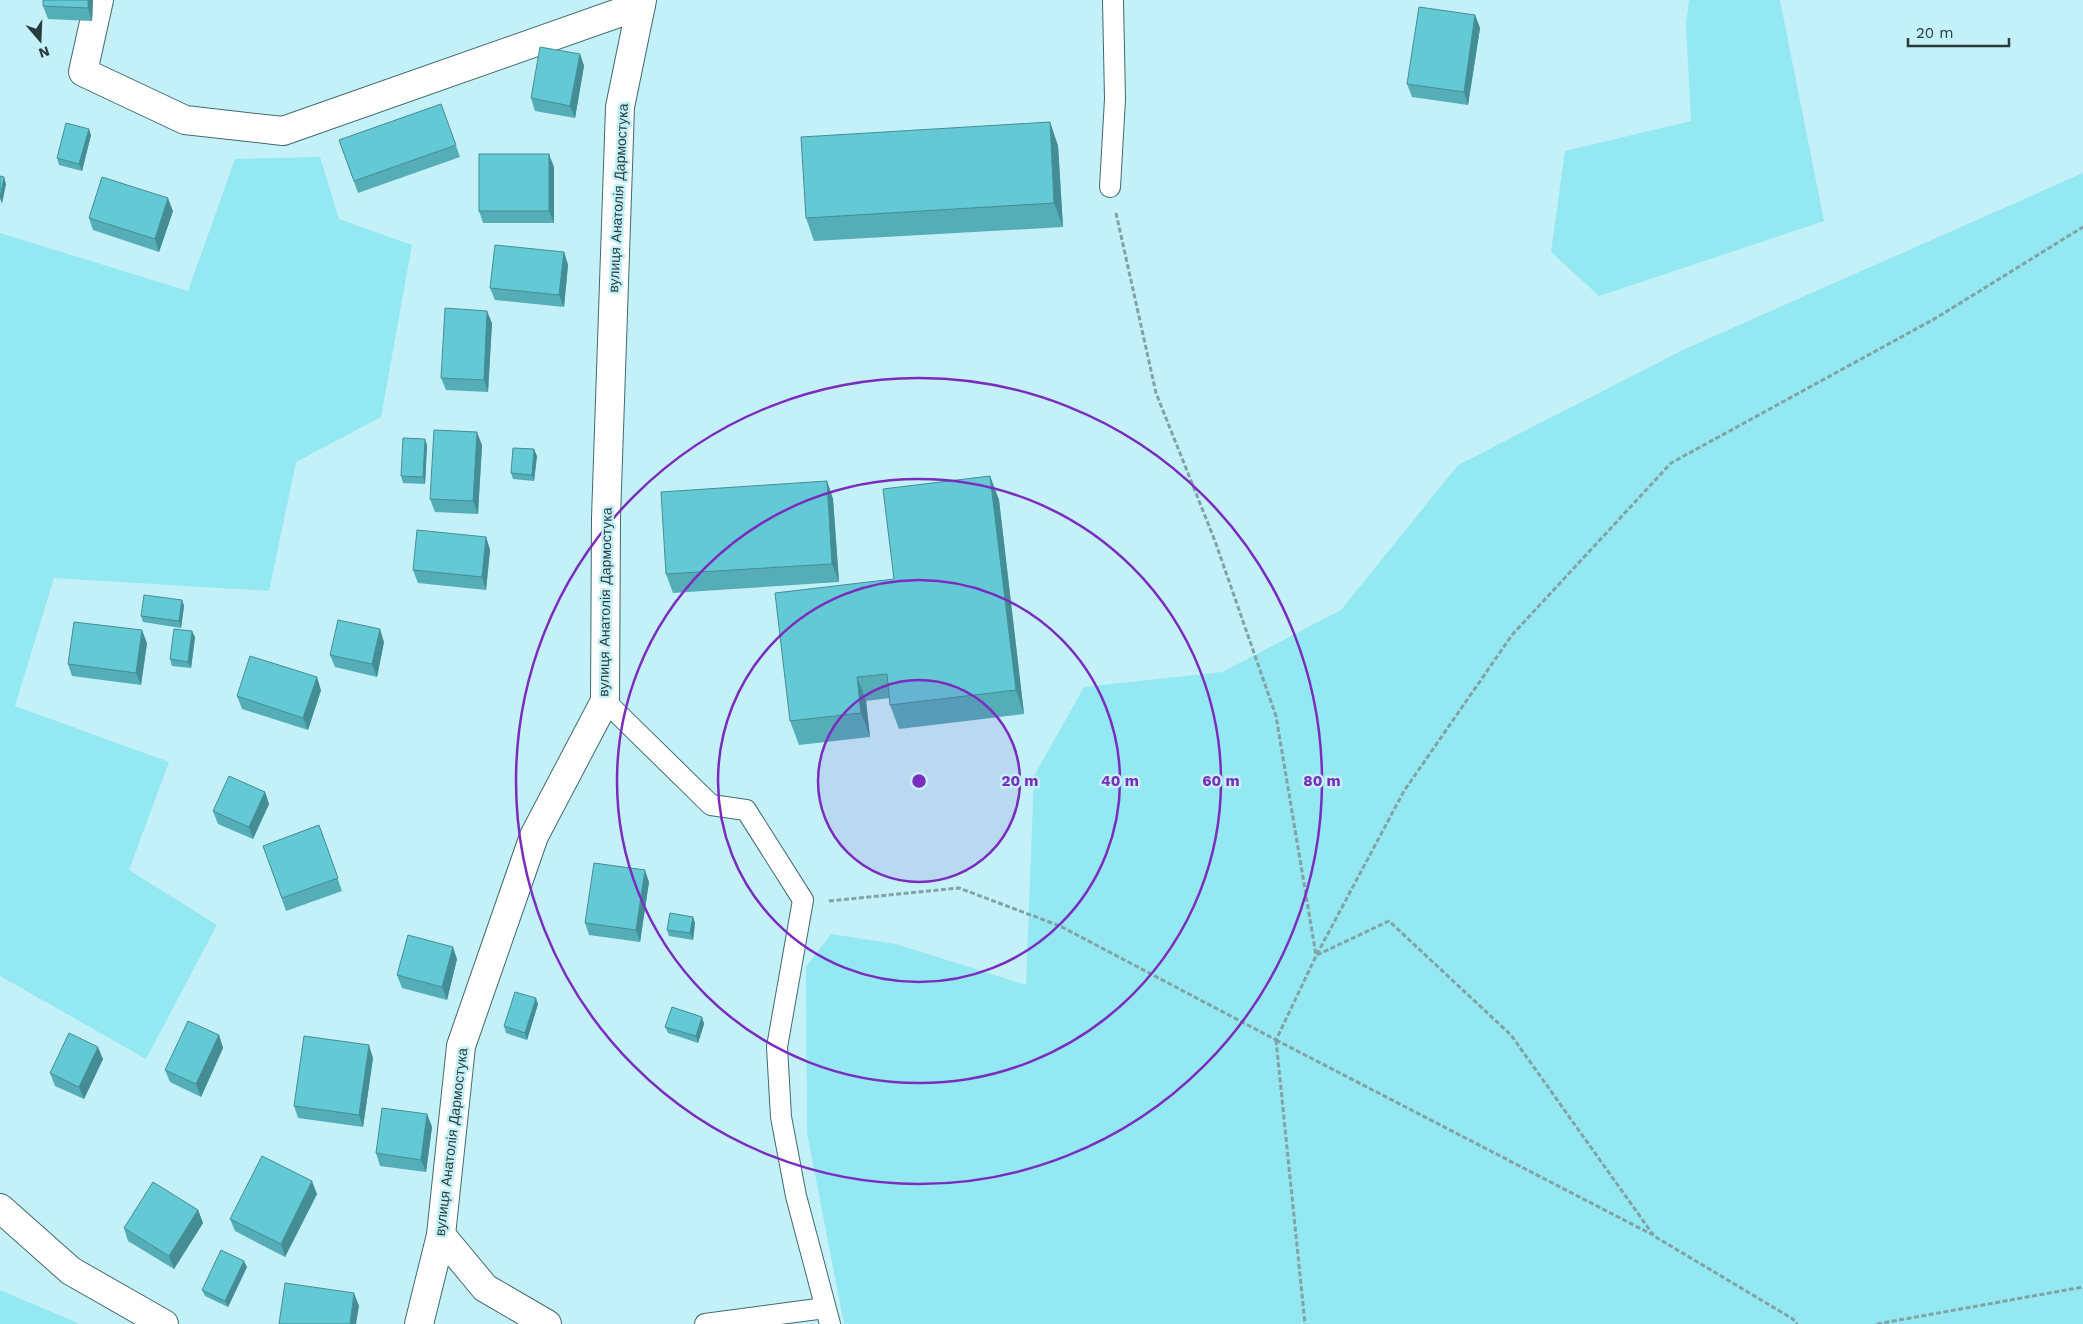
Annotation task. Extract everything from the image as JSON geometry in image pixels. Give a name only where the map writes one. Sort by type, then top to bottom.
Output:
[{"type":"street","points":[[99,0],[82,72],[185,120],[283,131],[641,2]]},
{"type":"street","name":"вулиця Анатолія Дармостука","points":[[419,1324],[441,1235],[461,1046],[534,836],[605,701],[606,518],[620,107],[641,2]]},
{"type":"street","points":[[0,1208],[71,1271],[164,1324]]},
{"type":"street","points":[[441,1235],[485,1288],[547,1324]]},
{"type":"lane","points":[[1110,186],[1115,99],[1114,0]]},
{"type":"lane","points":[[605,701],[711,805],[746,810],[803,900],[777,1046],[781,1117],[796,1196],[827,1316],[705,1324]]},
{"type":"path","points":[[1110,186],[1156,393],[1215,541],[1276,716],[1316,956]]},
{"type":"path","points":[[1305,1324],[1276,1040],[1316,956],[1404,791],[1512,635],[1671,463],[1936,318],[2083,227]]},
{"type":"path","points":[[803,900],[818,902],[959,888],[1060,926],[1654,1236],[1797,1324]]},
{"type":"path","points":[[1316,956],[1389,921],[1512,1035],[1654,1236]]},
{"type":"path","points":[[1877,1324],[2083,1287]]},
{"type":"shaded area","points":[[1689,0],[1780,0],[1824,221],[1599,296],[1551,252],[1565,151],[1691,121],[1686,25]]},
{"type":"shaded area","points":[[320,157],[339,219],[412,245],[381,417],[296,462],[269,591],[54,578],[15,706],[169,762],[129,870],[217,925],[146,1059],[0,976],[0,233],[188,291],[235,159]]},
{"type":"shaded area","points":[[2083,173],[2083,1324],[844,1324],[807,1133],[806,967],[831,934],[896,944],[1026,985],[1034,776],[1084,687],[1222,672],[1341,610],[1458,465],[1685,349]]},
{"type":"shaded area","points":[[0,1290],[80,1324],[0,1324]]},
{"type":"building","points":[[43,0],[88,0],[88,8],[43,6]]},
{"type":"building","points":[[1419,7],[1475,15],[1464,92],[1407,84]]},
{"type":"building","points":[[540,47],[580,54],[570,106],[531,98]]},
{"type":"building","points":[[441,104],[456,145],[354,181],[339,140]]},
{"type":"building","points":[[1050,122],[1054,203],[806,218],[801,137]]},
{"type":"building","points":[[66,123],[89,129],[79,164],[57,158]]},
{"type":"building","points":[[479,154],[549,154],[549,211],[479,211]]},
{"type":"building","points":[[0,176],[4,177],[0,198]]},
{"type":"building","points":[[102,177],[168,198],[155,239],[89,218]]},
{"type":"building","points":[[495,245],[564,252],[559,295],[490,288]]},
{"type":"building","points":[[445,308],[487,311],[484,380],[441,378]]},
{"type":"building","points":[[434,430],[477,432],[473,501],[430,499]]},
{"type":"building","points":[[403,438],[425,439],[423,477],[401,476]]},
{"type":"building","points":[[513,448],[534,449],[532,475],[511,473]]},
{"type":"building","points":[[990,476],[1016,690],[890,705],[887,674],[857,677],[861,713],[790,721],[775,593],[894,579],[883,489]]},
{"type":"building","points":[[827,481],[832,564],[666,574],[661,492]]},
{"type":"building","points":[[417,530],[486,537],[482,577],[413,570]]},
{"type":"building","points":[[144,595],[182,600],[179,621],[141,616]]},
{"type":"building","points":[[338,620],[380,629],[372,664],[330,655]]},
{"type":"building","points":[[74,622],[142,630],[136,673],[68,664]]},
{"type":"building","points":[[174,629],[192,631],[188,662],[170,659]]},
{"type":"building","points":[[250,656],[317,677],[303,718],[237,696]]},
{"type":"building","points":[[229,776],[265,792],[249,827],[213,811]]},
{"type":"building","points":[[319,825],[338,878],[282,898],[263,846]]},
{"type":"building","points":[[594,863],[645,870],[636,930],[585,923]]},
{"type":"building","points":[[670,913],[693,917],[690,933],[667,930]]},
{"type":"building","points":[[408,935],[453,947],[442,987],[397,975]]},
{"type":"building","points":[[515,992],[536,998],[525,1033],[504,1026]]},
{"type":"building","points":[[672,1007],[702,1017],[696,1036],[665,1027]]},
{"type":"building","points":[[188,1021],[219,1035],[196,1084],[165,1070]]},
{"type":"building","points":[[69,1033],[98,1047],[79,1087],[50,1073]]},
{"type":"building","points":[[304,1036],[369,1045],[359,1115],[294,1106]]},
{"type":"building","points":[[382,1108],[427,1114],[421,1160],[376,1153]]},
{"type":"building","points":[[262,1156],[312,1181],[281,1244],[230,1219]]},
{"type":"building","points":[[153,1182],[198,1210],[169,1256],[124,1228]]},
{"type":"building","points":[[221,1250],[244,1261],[225,1301],[202,1290]]},
{"type":"building","points":[[285,1283],[354,1293],[350,1324],[279,1324]]}]
